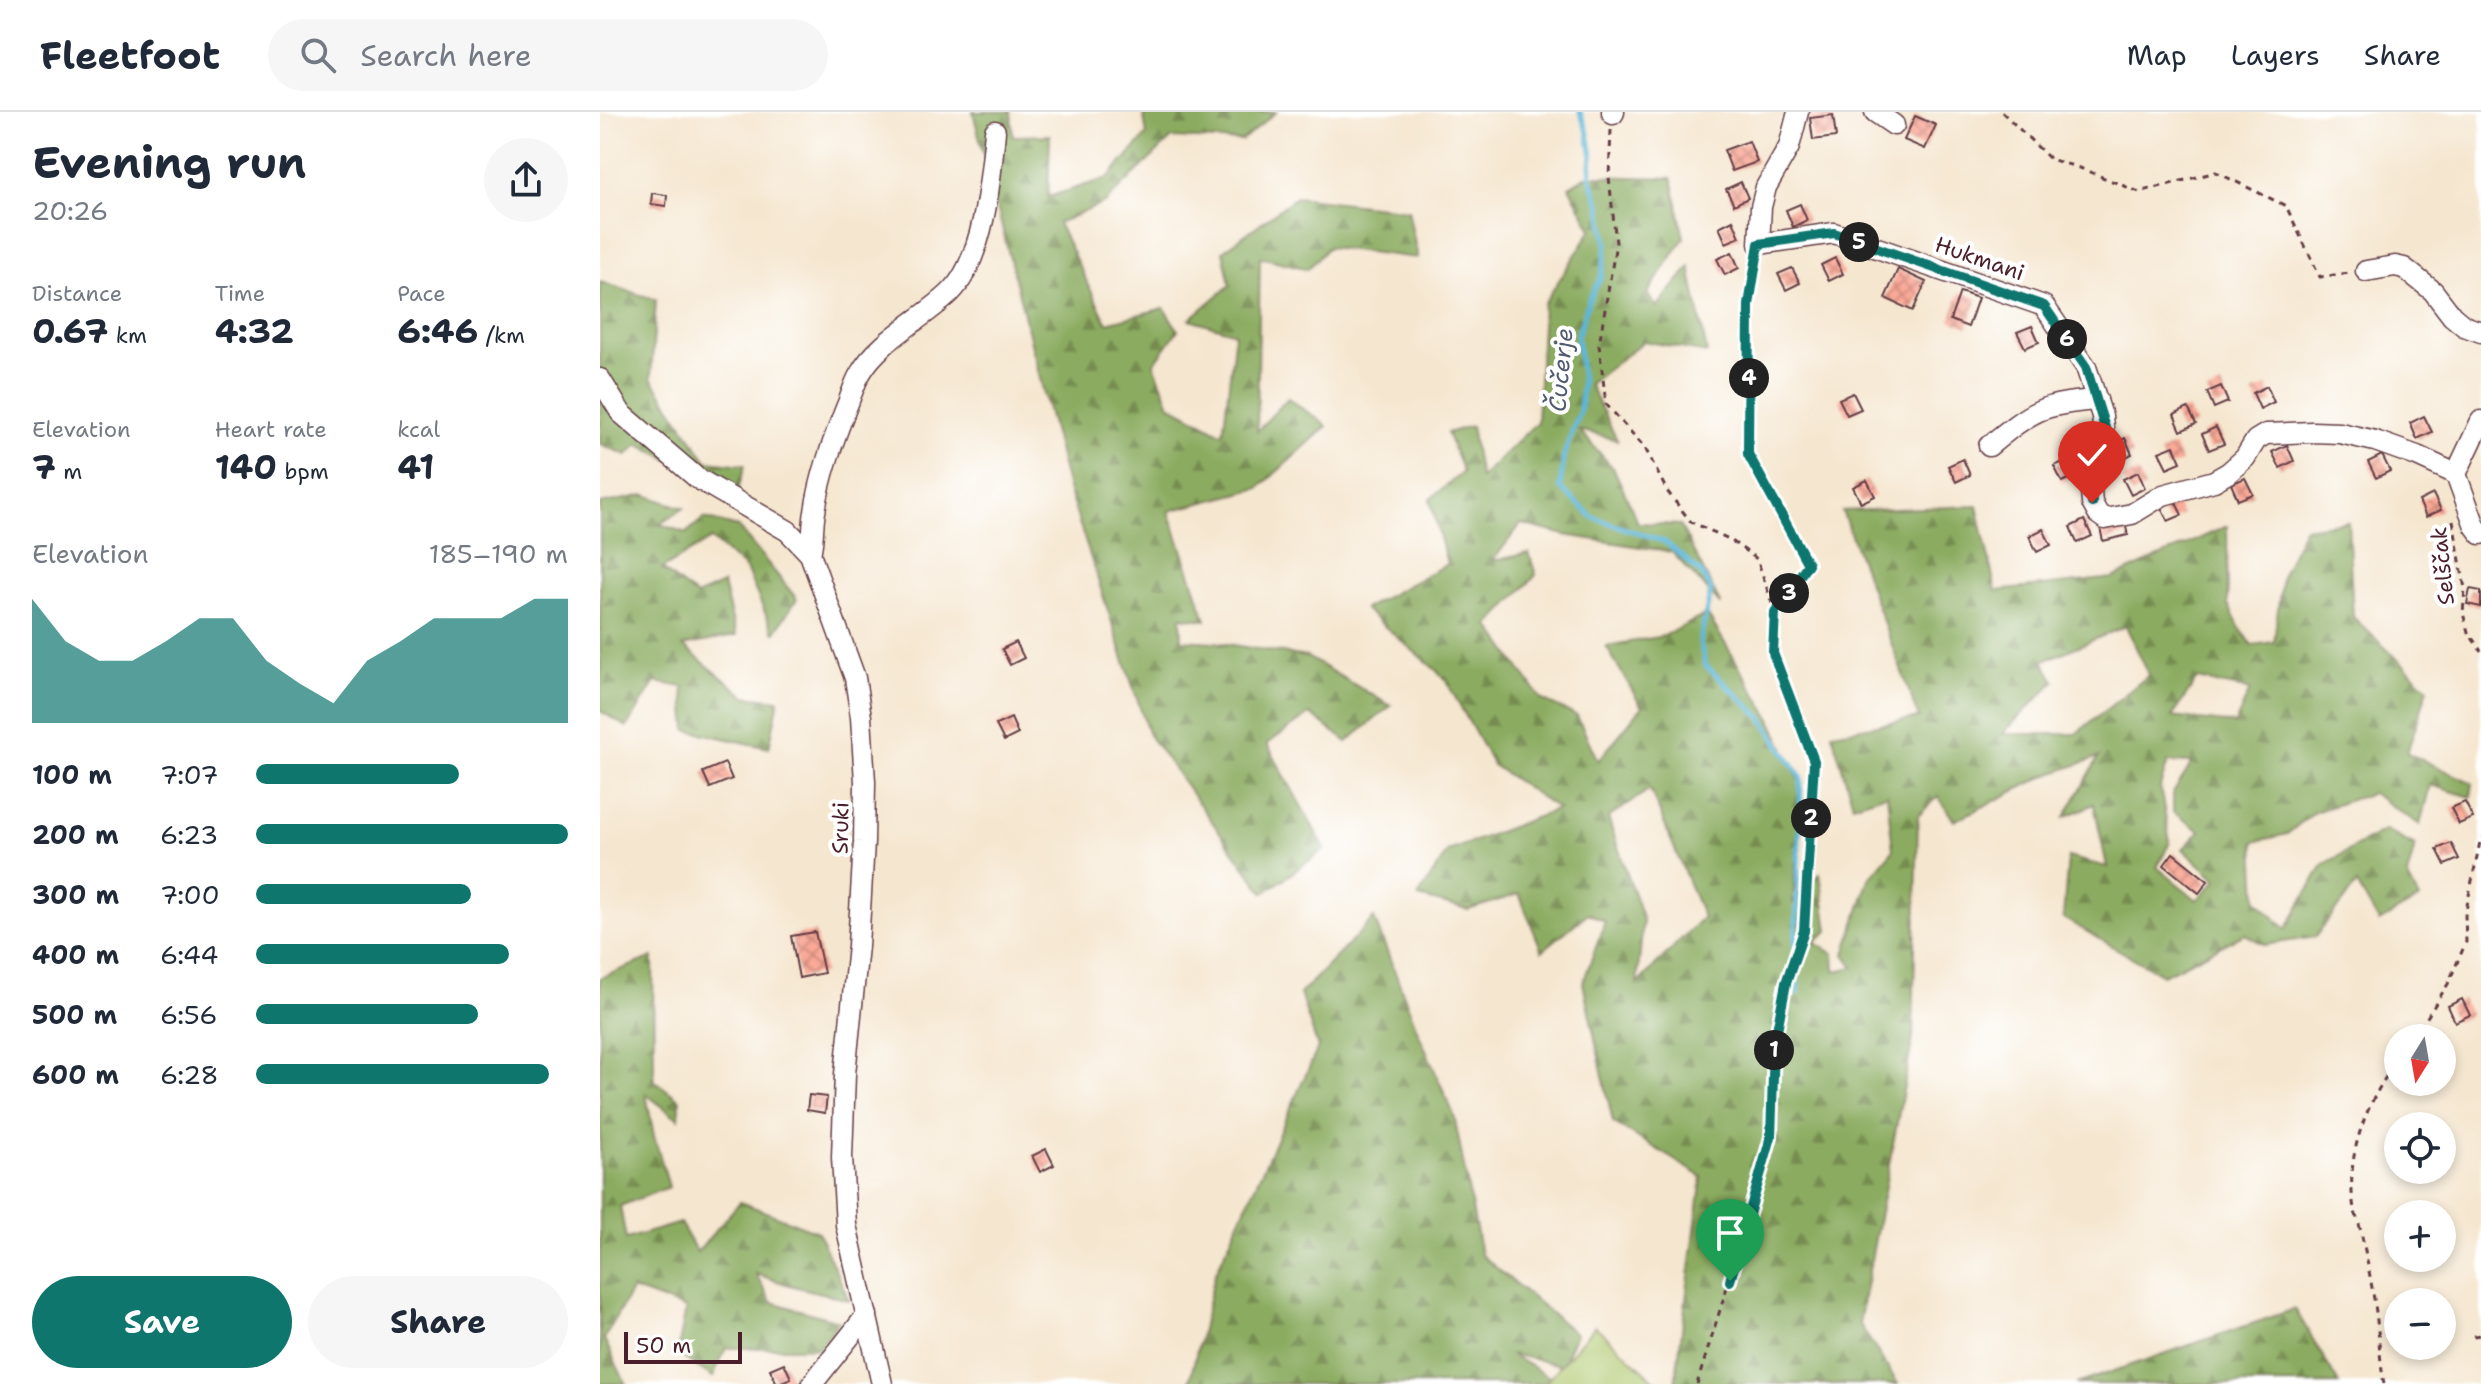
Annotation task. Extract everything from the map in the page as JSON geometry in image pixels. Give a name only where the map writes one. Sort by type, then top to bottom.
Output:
[{"type":"street","points":[[1759,244],[1761,207],[1766,187],[1789,147],[1798,112]]},
{"type":"street","points":[[1875,112],[1894,125]]},
{"type":"street","points":[[810,554],[814,541],[814,515],[825,470],[859,374],[871,358],[952,292],[964,275],[980,229],[993,161],[995,131]]},
{"type":"street","name":"Hukmani","points":[[1759,244],[1834,233],[2044,306],[2086,367],[2097,400],[2105,428],[2091,491],[2092,503],[2105,519],[2132,514],[2163,495],[2214,481],[2245,458],[2256,440],[2266,434],[2340,433],[2375,441],[2456,474]]},
{"type":"street","points":[[2366,271],[2395,266],[2404,268],[2433,291],[2464,326],[2481,332]]},
{"type":"street","name":"Sruki","points":[[600,379],[621,413],[697,478],[788,531],[810,554],[855,678],[865,782],[864,842],[857,962],[845,1074],[842,1157],[846,1225],[882,1384]]},
{"type":"street","points":[[1989,446],[2031,413],[2045,407],[2063,402],[2097,400]]},
{"type":"street","points":[[2481,421],[2456,474],[2475,526],[2481,534]]},
{"type":"street","points":[[812,1384],[867,1315]]},
{"type":"path","points":[[2002,112],[2050,159],[2139,192],[2216,172],[2286,206],[2320,277],[2366,271]]},
{"type":"path","points":[[1613,113],[1609,177],[1616,243],[1599,345],[1606,404],[1645,448],[1667,491],[1691,522],[1729,539],[1757,559],[1775,612],[1773,653],[1814,761],[1804,931],[1786,983],[1774,1046],[1771,1137],[1756,1196],[1697,1384]]},
{"type":"path","points":[[1759,244],[1749,305],[1748,454],[1808,564],[1775,612]]},
{"type":"path","name":"Selščak","points":[[2453,520],[2465,589],[2463,613],[2468,632],[2481,651]]},
{"type":"path","points":[[2423,1024],[2448,984],[2466,942],[2465,915],[2481,837]]},
{"type":"path","points":[[2384,1081],[2358,1133],[2352,1171],[2353,1204],[2361,1228],[2376,1311],[2384,1384]]},
{"type":"path","points":[[2473,1336],[2481,1335]]},
{"type":"green space","points":[[973,112],[1011,112],[1013,136],[1050,135],[1048,197],[1108,178],[1147,135],[1143,112],[1276,112],[1242,141],[1172,138],[1105,203],[1058,223],[1107,323],[1164,308],[1178,330],[1154,364],[1170,405],[1223,434],[1235,333],[1190,319],[1230,285],[1223,251],[1296,197],[1408,210],[1418,258],[1328,247],[1308,269],[1260,257],[1257,431],[1288,398],[1327,426],[1259,488],[1169,511],[1206,620],[1181,617],[1182,640],[1215,642],[1307,657],[1391,706],[1347,742],[1310,714],[1267,744],[1325,849],[1264,893],[1149,735],[1068,489]]},
{"type":"green space","points":[[1587,176],[1672,178],[1684,238],[1647,294],[1657,307],[1690,267],[1707,353],[1644,341],[1589,384],[1617,440],[1579,430],[1614,469],[1638,523],[1680,525],[1721,605],[1672,552],[1565,535],[1521,524],[1493,561],[1529,553],[1536,575],[1489,625],[1542,700],[1577,716],[1598,761],[1642,707],[1606,646],[1664,636],[1707,614],[1769,715],[1801,784],[1793,902],[1820,874],[1828,931],[1814,942],[1834,954],[1835,971],[1854,967],[1845,954],[1869,879],[1893,850],[1887,794],[1853,805],[1832,733],[1919,718],[1842,511],[1977,506],[1996,591],[2113,578],[2227,526],[2228,604],[2252,645],[2274,642],[2282,575],[2304,528],[2348,522],[2353,617],[2428,688],[2407,753],[2473,783],[2471,797],[2430,785],[2420,825],[2372,793],[2314,812],[2287,834],[2254,842],[2257,900],[2286,929],[2323,865],[2385,830],[2415,846],[2407,876],[2419,899],[2379,922],[2357,884],[2315,937],[2265,945],[2245,934],[2163,975],[2063,918],[2068,857],[2107,867],[2094,804],[2065,817],[2099,757],[2045,776],[1954,821],[1938,796],[1918,816],[1913,1038],[1859,1323],[1898,1384],[1675,1384],[1702,1177],[1613,1122],[1583,983],[1605,921],[1588,913],[1542,951],[1519,894],[1468,910],[1418,897],[1448,851],[1558,809],[1493,765],[1444,677],[1364,609],[1447,564],[1430,499],[1463,472],[1447,433],[1471,426],[1480,478],[1537,422],[1543,305],[1592,229],[1569,187]],"holes":[[[2126,626],[2149,675],[2076,734],[2002,734],[2055,681],[2043,661]],[[2197,679],[2250,690],[2235,724],[2172,717]],[[2168,762],[2192,763],[2173,793],[2173,812],[2200,831],[2183,849],[2217,880],[2197,900],[2157,867],[2170,842],[2160,787]],[[1650,789],[1703,917],[1637,984],[1643,920],[1608,818]]]},
{"type":"green space","points":[[600,282],[656,300],[651,378],[707,461],[745,465],[737,493],[638,444],[627,455],[600,444]]},
{"type":"green space","points":[[645,495],[684,508],[660,524],[686,533],[704,518],[738,527],[797,599],[774,633],[746,569],[711,539],[662,569],[696,596],[723,584],[736,636],[683,646],[745,696],[779,700],[769,748],[687,730],[683,687],[655,682],[627,727],[600,711],[600,504]]},
{"type":"green space","points":[[1374,918],[1454,1115],[1481,1255],[1576,1334],[1562,1365],[1510,1354],[1561,1384],[1189,1384],[1215,1274],[1318,1048],[1300,994]]},
{"type":"green space","points":[[653,957],[654,1080],[680,1100],[679,1119],[646,1094],[669,1187],[620,1206],[626,1239],[680,1223],[697,1252],[740,1202],[818,1232],[849,1300],[756,1274],[771,1302],[839,1321],[819,1348],[726,1348],[713,1377],[677,1354],[686,1309],[632,1289],[604,1339],[626,1384],[600,1384],[600,978]]},
{"type":"green space","points":[[2295,1309],[2339,1384],[2076,1384]]},
{"type":"green space","points":[[1595,1326],[1659,1384],[1544,1384]]},
{"type":"building","points":[[1833,115],[1836,137],[1813,140],[1810,118]]},
{"type":"building","points":[[1915,116],[1936,125],[1925,149],[1904,140]]},
{"type":"building","points":[[1749,141],[1757,162],[1732,171],[1724,150]]},
{"type":"building","points":[[1741,182],[1748,198],[1734,205],[1726,189]]},
{"type":"building","points":[[652,193],[667,195],[666,206],[651,204]]},
{"type":"building","points":[[1800,204],[1807,220],[1793,227],[1786,210]]},
{"type":"building","points":[[1733,220],[1740,237],[1726,243],[1719,227]]},
{"type":"building","points":[[1732,252],[1739,268],[1725,275],[1717,259]]},
{"type":"building","points":[[1835,258],[1843,274],[1829,281],[1821,265]]},
{"type":"building","points":[[1792,268],[1800,283],[1786,290],[1778,274]]},
{"type":"building","points":[[1898,269],[1926,282],[1913,311],[1885,298]]},
{"type":"building","points":[[1960,292],[1978,298],[1968,327],[1950,320]]},
{"type":"building","points":[[2032,326],[2039,342],[2025,348],[2017,332]]},
{"type":"building","points":[[2221,386],[2228,402],[2214,408],[2207,392]]},
{"type":"building","points":[[2267,386],[2274,402],[2260,409],[2253,393]]},
{"type":"building","points":[[1853,393],[1861,409],[1847,415],[1839,399]]},
{"type":"building","points":[[2188,408],[2196,424],[2181,431],[2174,415]]},
{"type":"building","points":[[2424,416],[2432,432],[2417,439],[2410,423]]},
{"type":"building","points":[[2216,427],[2224,444],[2209,450],[2202,434]]},
{"type":"building","points":[[2125,438],[2132,454],[2118,461],[2111,445]]},
{"type":"building","points":[[2287,445],[2294,461],[2280,468],[2272,452]]},
{"type":"building","points":[[2174,446],[2181,462],[2167,468],[2159,452]]},
{"type":"building","points":[[2382,455],[2390,471],[2376,478],[2368,462]]},
{"type":"building","points":[[1963,459],[1970,475],[1956,482],[1948,466]]},
{"type":"building","points":[[2068,460],[2076,476],[2062,482],[2054,466]]},
{"type":"building","points":[[2138,472],[2145,488],[2131,495],[2123,479]]},
{"type":"building","points":[[2245,478],[2253,494],[2238,500],[2231,484]]},
{"type":"building","points":[[1867,480],[1875,496],[1861,503],[1853,487]]},
{"type":"building","points":[[2433,494],[2441,510],[2426,517],[2419,501]]},
{"type":"building","points":[[2174,499],[2182,515],[2168,521],[2160,505]]},
{"type":"building","points":[[2084,520],[2092,536],[2077,543],[2070,527]]},
{"type":"building","points":[[2125,523],[2128,535],[2103,541],[2100,528]]},
{"type":"building","points":[[2043,529],[2051,545],[2037,552],[2029,536]]},
{"type":"building","points":[[2470,589],[2481,591],[2481,607],[2467,604]]},
{"type":"building","points":[[1016,642],[1024,658],[1010,665],[1002,649]]},
{"type":"building","points":[[1011,718],[1018,734],[1004,741],[996,725]]},
{"type":"building","points":[[725,763],[732,779],[710,788],[703,772]]},
{"type":"building","points":[[2465,802],[2473,818],[2459,824],[2451,808]]},
{"type":"building","points":[[2451,843],[2459,859],[2445,865],[2437,849]]},
{"type":"building","points":[[2173,853],[2208,881],[2199,893],[2164,865]]},
{"type":"building","points":[[815,932],[824,973],[799,978],[791,936]]},
{"type":"building","points":[[2462,999],[2470,1015],[2455,1022],[2448,1006]]},
{"type":"building","points":[[809,1095],[827,1097],[825,1113],[807,1110]]},
{"type":"building","points":[[1046,1149],[1054,1165],[1040,1172],[1032,1156]]},
{"type":"building","points":[[784,1363],[791,1378],[777,1384],[770,1369]]},
{"type":"waterway","name":"Čučerje","points":[[1580,112],[1588,133],[1592,156],[1590,178],[1600,204],[1607,244],[1601,277],[1589,299],[1577,337],[1582,382],[1580,410],[1564,454],[1560,488],[1594,518],[1665,542],[1701,573],[1711,590],[1700,641],[1705,665],[1762,718],[1801,777],[1795,957],[1798,993]]},
{"type":"route","points":[[1730,1281],[1771,1137],[1774,1046],[1786,983],[1804,931],[1814,761],[1773,653],[1775,612],[1808,564],[1748,454],[1749,305],[1759,244],[1834,233],[2044,306],[2086,367],[2105,428],[2102,453],[2091,491],[2092,503]]}]
